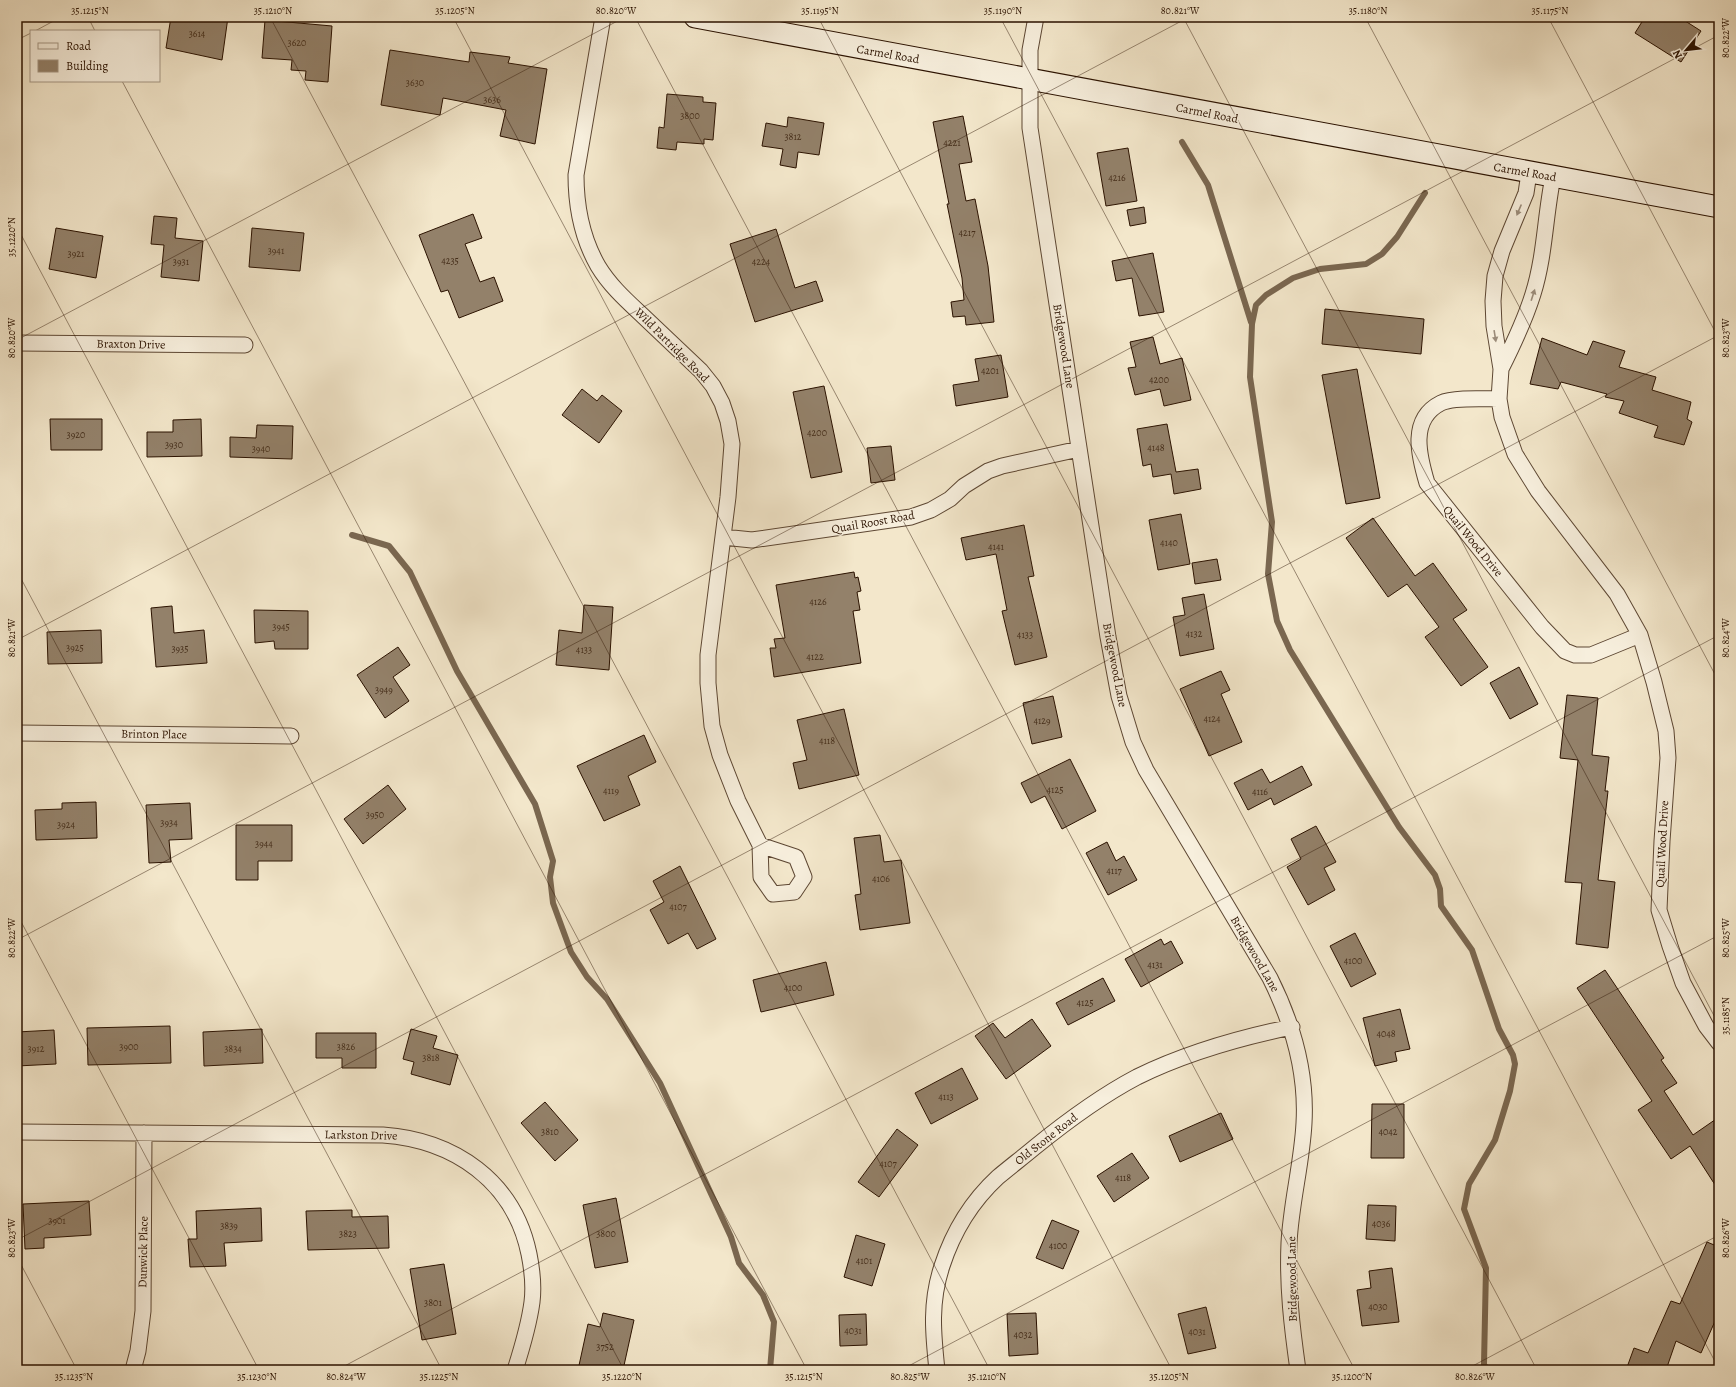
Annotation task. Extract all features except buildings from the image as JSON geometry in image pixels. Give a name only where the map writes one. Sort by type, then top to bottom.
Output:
[{"type":"main road","name":"Carmel Road","points":[[695,17],[1529,173],[1719,207]]},
{"type":"street","name":"Wild Partridge Road","points":[[602,17],[576,175],[576,195],[579,215],[586,240],[598,267],[616,290],[701,371],[713,386],[722,402],[728,420],[732,444],[728,497],[708,655],[708,683],[712,726],[720,755],[738,801],[760,845]]},
{"type":"street","name":"Bridgewood Lane","points":[[1036,17],[1030,50],[1030,128],[1079,449],[1119,696],[1133,742],[1146,770],[1270,978],[1282,1002],[1292,1027],[1302,1067],[1305,1100],[1304,1125],[1289,1243],[1289,1286],[1298,1370]]},
{"type":"street","name":"Quail Wood Drive","points":[[1529,173],[1526,193],[1502,251],[1495,276],[1493,301],[1494,326],[1500,370],[1499,399],[1508,434],[1519,460],[1538,491],[1617,594],[1640,635],[1658,696],[1666,731],[1668,758],[1659,910],[1670,946],[1684,983],[1706,1026],[1719,1043]]},
{"type":"street","name":"Quail Wood Drive","points":[[1500,370],[1516,339],[1534,294],[1542,254],[1553,177]]},
{"type":"street","name":"Braxton Drive","points":[[17,343],[246,345]]},
{"type":"street","name":"Quail Wood Drive","points":[[1499,399],[1461,400],[1442,403],[1431,410],[1425,417],[1418,432],[1421,464],[1427,483],[1542,627],[1565,651],[1575,655],[1591,655],[1640,635]]},
{"type":"street","name":"Quail Roost Road","points":[[723,537],[752,540],[911,517],[932,510],[950,499],[964,486],[988,471],[1002,466],[1079,449]]},
{"type":"street","name":"Brinton Place","points":[[17,733],[291,736]]},
{"type":"street","name":"Old Stone Road","points":[[937,1370],[932,1326],[935,1291],[942,1267],[950,1244],[961,1224],[974,1204],[997,1178],[1089,1106],[1136,1078],[1170,1062],[1204,1050],[1257,1034],[1292,1027]]},
{"type":"street","name":"Larkston Drive","points":[[17,1132],[383,1135],[403,1136],[450,1151],[467,1162],[490,1181],[509,1204],[519,1222],[526,1241],[532,1271],[532,1301],[515,1370]]},
{"type":"street","name":"Dunwick Place","points":[[133,1370],[138,1351],[142,1311],[144,1133]]},
{"type":"waterway","points":[[1182,142],[1208,185],[1251,322]]},
{"type":"waterway","points":[[1425,193],[1397,237],[1382,254],[1366,264],[1320,269],[1293,278],[1266,295],[1256,305],[1252,324],[1250,377],[1272,522],[1268,574],[1277,621],[1290,650],[1399,827],[1435,875],[1440,889],[1441,906],[1472,950],[1499,1029],[1513,1055],[1515,1064],[1510,1091],[1495,1140],[1469,1184],[1464,1209],[1486,1268],[1484,1364],[1487,1370]]},
{"type":"waterway","points":[[352,535],[389,546],[410,572],[457,671],[535,804],[553,861],[550,877],[553,903],[571,952],[587,977],[607,999],[660,1083],[731,1237],[739,1263],[763,1295],[774,1322],[770,1370]]}]
